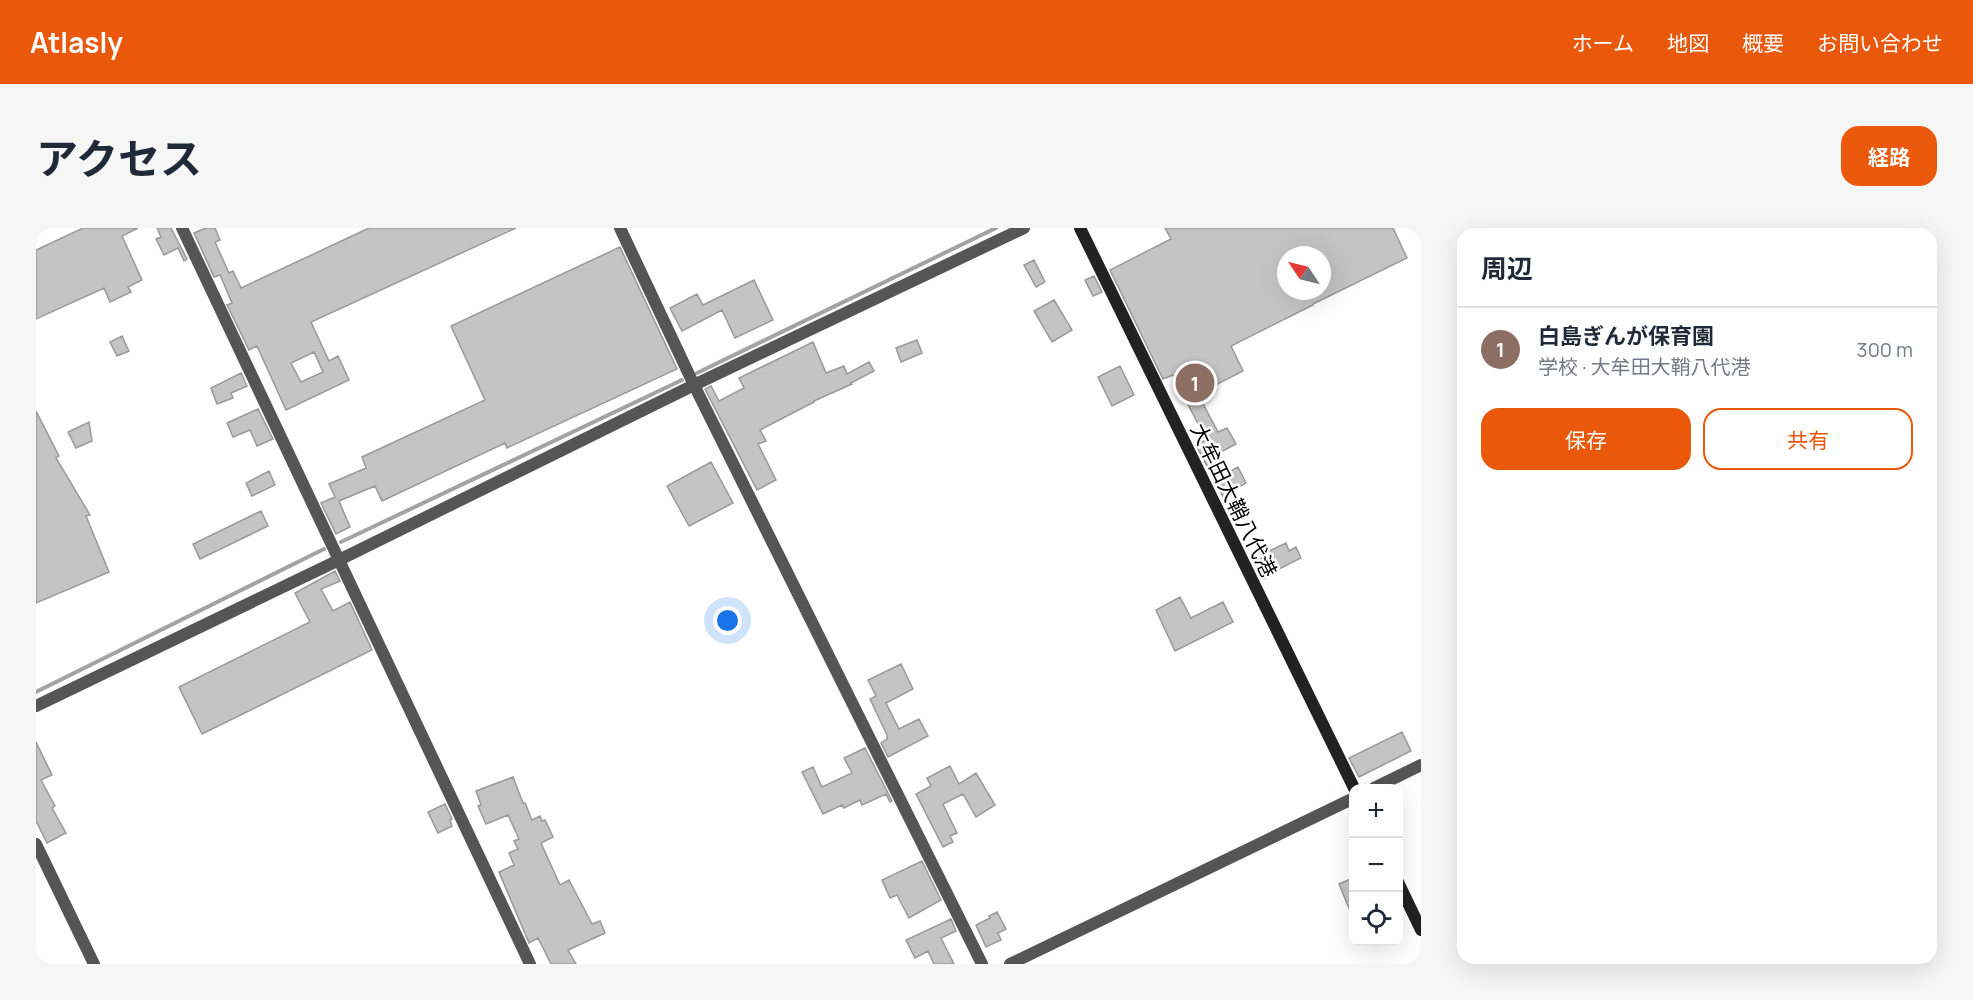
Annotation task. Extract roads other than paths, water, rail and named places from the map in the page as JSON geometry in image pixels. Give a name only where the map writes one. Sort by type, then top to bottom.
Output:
[{"type":"main road","name":"大牟田大鞘八代港","points":[[1080,228],[1352,784]]},
{"type":"main road","points":[[1403,892],[1421,930]]},
{"type":"street","points":[[182,228],[530,964]]},
{"type":"street","points":[[620,228],[694,385],[982,964]]},
{"type":"street","points":[[36,706],[694,385],[1024,228]]},
{"type":"street","points":[[1384,784],[1421,765]]},
{"type":"street","points":[[1010,964],[1349,800]]},
{"type":"street","points":[[36,844],[94,964]]},
{"type":"waterway","points":[[697,373],[996,228]]},
{"type":"waterway","points":[[341,542],[682,380]]},
{"type":"waterway","points":[[36,692],[324,549]]},
{"type":"place","name":"白島ぎんが保育園","points":[[1195,383]]}]
